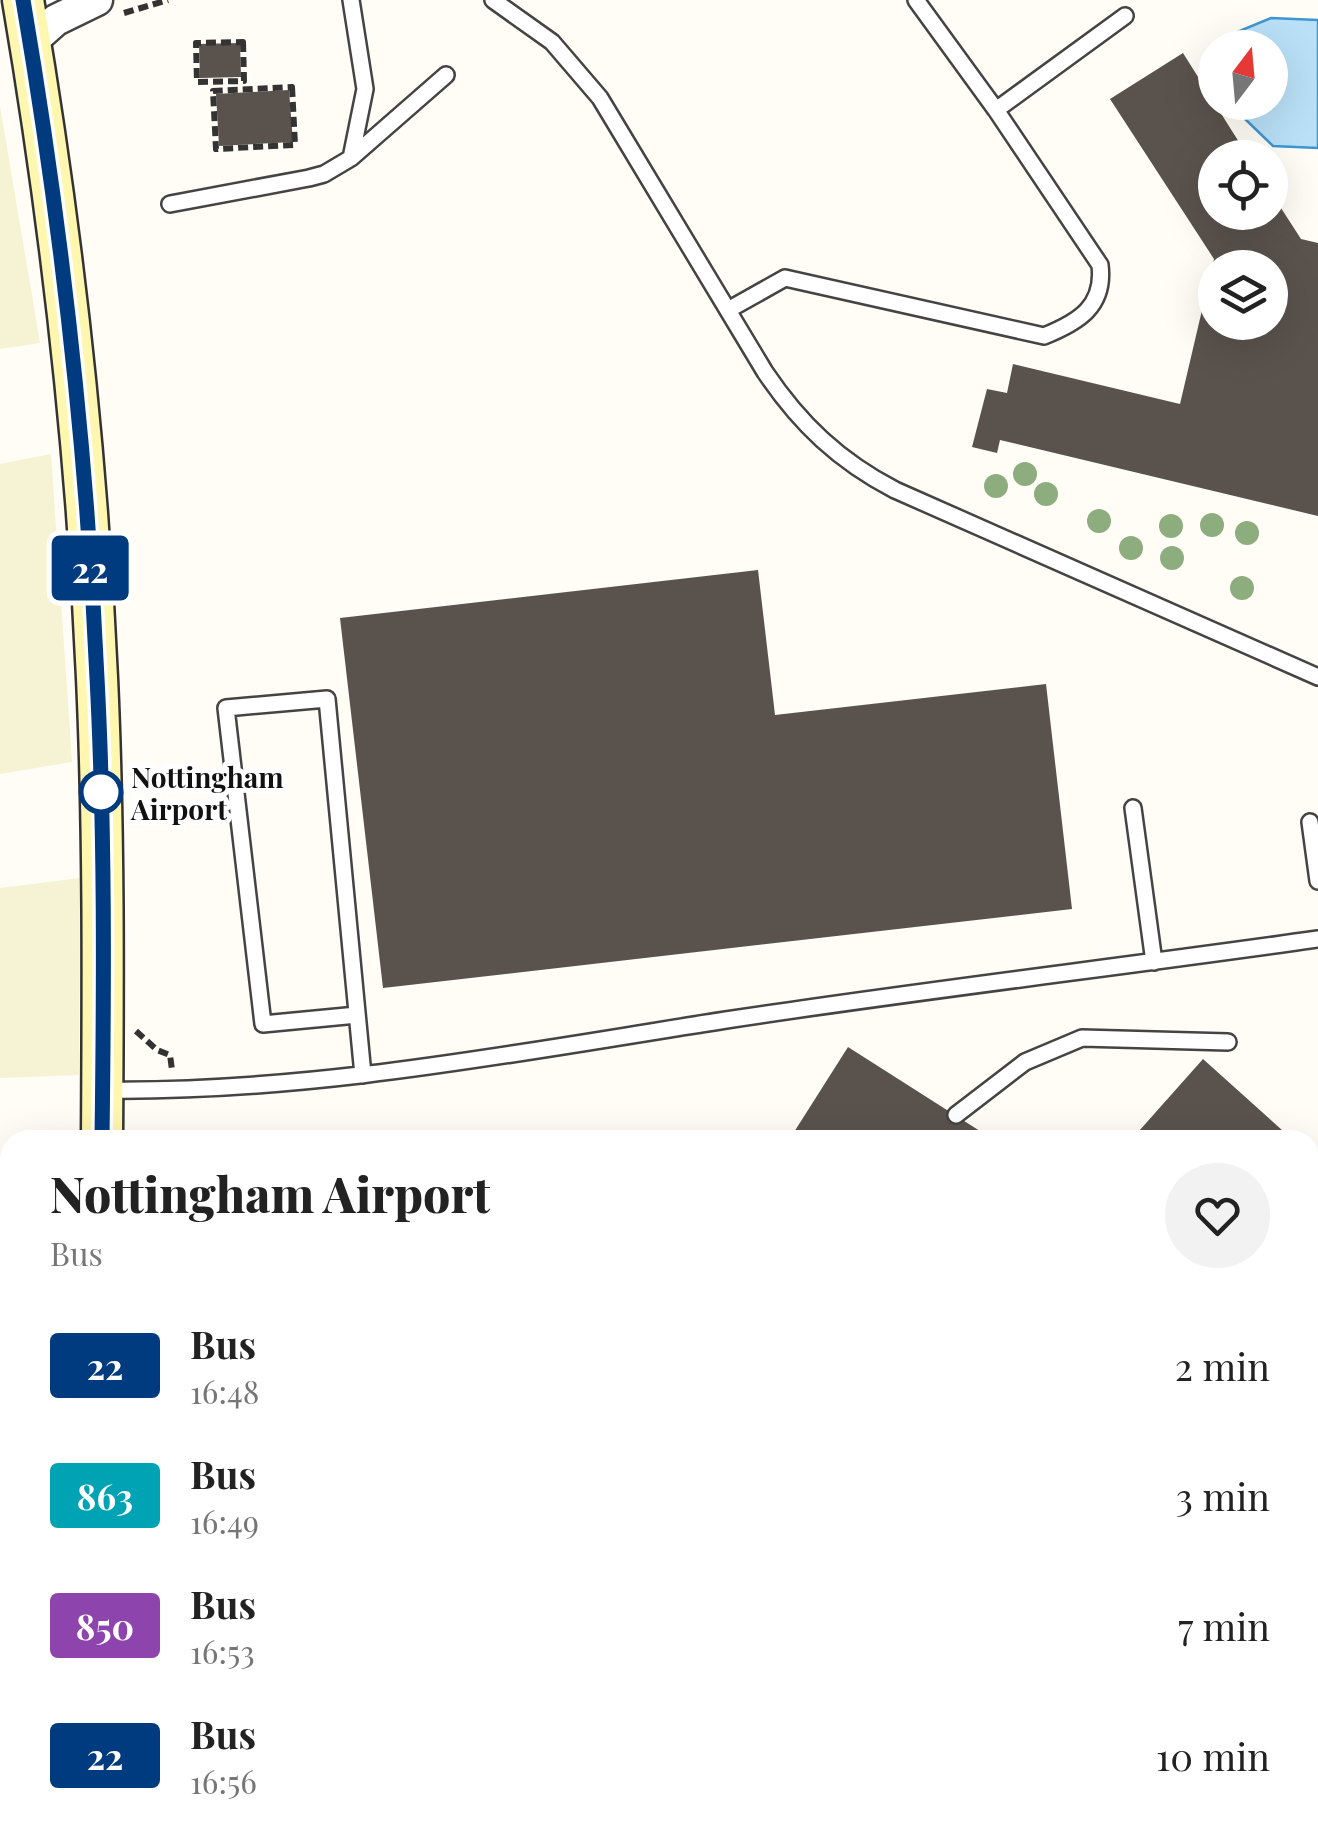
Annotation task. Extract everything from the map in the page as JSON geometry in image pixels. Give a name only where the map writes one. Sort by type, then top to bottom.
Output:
[{"type":"street","points":[[23,0],[71,362],[95,640],[101,784],[102,1130]]},
{"type":"street","points":[[30,43],[56,20],[97,0]]},
{"type":"lane","points":[[351,0],[365,88],[351,158]]},
{"type":"lane","points":[[493,0],[541,33],[585,77],[765,372],[795,414],[824,444],[858,469],[919,501],[1318,677]]},
{"type":"lane","points":[[728,310],[785,278],[1044,336],[1069,326],[1092,306],[1102,282],[1100,265],[916,0]]},
{"type":"lane","points":[[996,110],[1125,16]]},
{"type":"lane","points":[[170,204],[324,174],[351,158],[446,75]]},
{"type":"lane","points":[[357,1014],[263,1024],[226,708],[326,700],[357,1014],[362,1075]]},
{"type":"lane","points":[[1132,808],[1154,962]]},
{"type":"lane","points":[[1310,822],[1318,881]]},
{"type":"lane","points":[[102,1090],[174,1091],[362,1075],[920,990],[1318,939]]},
{"type":"lane","points":[[956,1115],[1025,1062],[1082,1038],[1228,1042]]},
{"type":"path","points":[[244,81],[243,42],[196,43],[198,82],[244,81],[251,80],[251,89]]},
{"type":"path","points":[[292,88],[296,145],[216,149],[213,91],[251,89],[292,88]]},
{"type":"shaded area","points":[[0,106],[40,343],[0,349]]},
{"type":"shaded area","points":[[51,454],[72,762],[0,774],[0,464]]},
{"type":"shaded area","points":[[80,878],[79,1075],[0,1078],[0,888]]},
{"type":"water","points":[[1271,18],[1318,20],[1318,148],[1288,147],[1288,140],[1267,140],[1246,120],[1288,120],[1288,30],[1242,30]]},
{"type":"building","points":[[240,43],[241,77],[200,78],[199,44]]},
{"type":"building","points":[[1183,53],[1198,77],[1198,120],[1225,120],[1238,140],[1198,140],[1198,230],[1288,230],[1288,219],[1301,239],[1318,243],[1318,516],[1000,440],[997,453],[972,447],[987,389],[1007,393],[1013,364],[1180,404],[1198,327],[1198,340],[1288,340],[1288,250],[1208,250],[1110,99]]},
{"type":"building","points":[[289,90],[293,142],[219,146],[216,94]]},
{"type":"building","points":[[758,570],[775,715],[1046,684],[1072,909],[383,988],[340,618]]},
{"type":"building","points":[[848,1047],[978,1130],[795,1130]]},
{"type":"building","points":[[1203,1059],[1282,1130],[1140,1130]]},
{"type":"bus line","name":"22","points":[[23,0],[61,270],[95,640],[101,784],[102,1130]]},
{"type":"place","name":"Nottingham Airport","points":[[101,792]]}]
